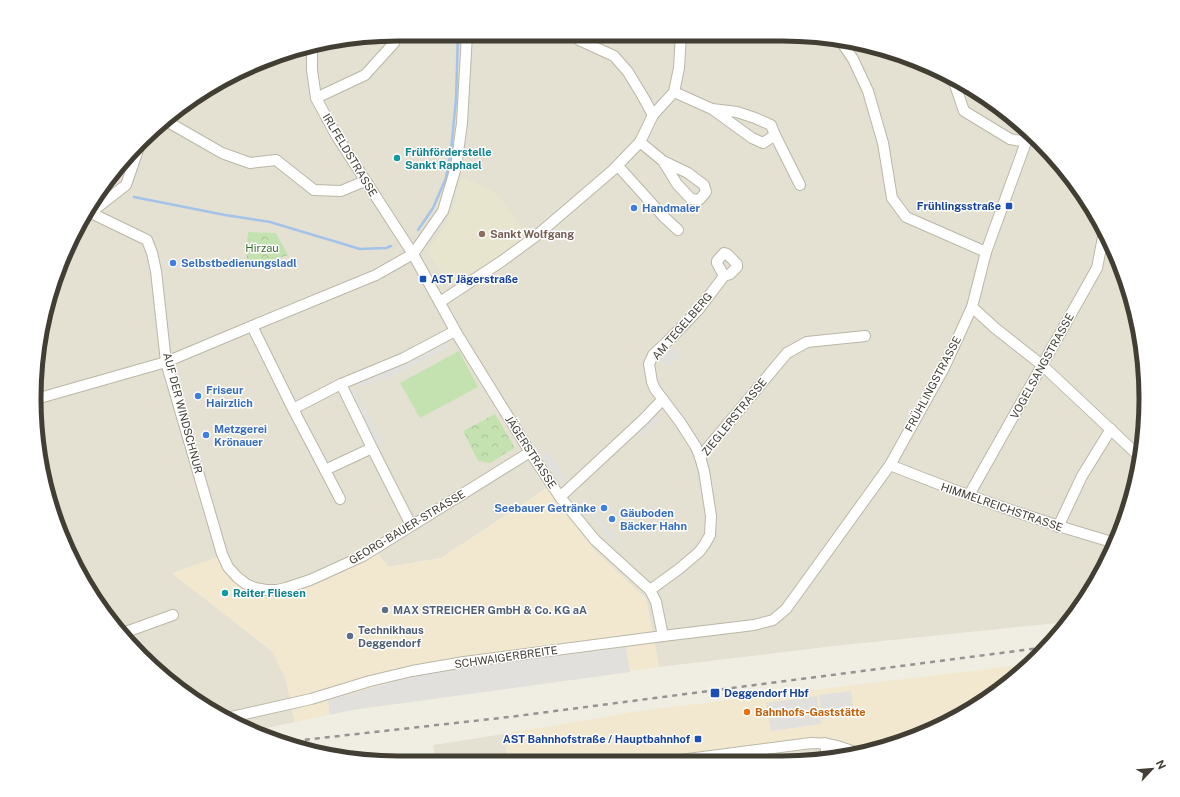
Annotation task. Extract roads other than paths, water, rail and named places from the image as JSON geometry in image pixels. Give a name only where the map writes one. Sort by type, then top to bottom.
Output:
[{"type":"street","points":[[316,98],[365,75],[395,41]]},
{"type":"street","points":[[41,398],[166,362],[376,275],[413,254],[443,211],[456,167],[462,123],[467,41]]},
{"type":"street","points":[[581,41],[614,56],[628,72],[653,115]]},
{"type":"street","points":[[440,302],[502,261],[618,166],[640,142],[653,115],[674,92],[679,68],[681,41]]},
{"type":"street","points":[[845,47],[853,59],[868,90],[883,143],[892,198],[906,217],[986,252]]},
{"type":"street","name":"IRLFELDSTRASSE","points":[[312,52],[312,70],[316,98],[336,135],[365,182],[413,254]]},
{"type":"street","points":[[956,87],[964,111],[1010,139],[1026,138]]},
{"type":"street","points":[[674,92],[712,109],[752,138],[763,143],[775,135]]},
{"type":"street","points":[[712,109],[737,112],[771,125],[800,185]]},
{"type":"street","points":[[171,124],[222,153],[250,163],[276,160],[314,190],[341,191],[365,182]]},
{"type":"street","name":"FRÜHLINGSTRASSE","points":[[786,609],[890,465],[944,368],[972,307],[986,252],[1027,140]]},
{"type":"street","points":[[640,142],[663,161]]},
{"type":"street","points":[[98,206],[126,185],[136,157]]},
{"type":"street","points":[[618,166],[663,216],[678,230]]},
{"type":"street","name":"AUF DER WINDSCHNUR","points":[[93,214],[147,240],[152,253],[156,270],[166,362],[222,554]]},
{"type":"street","name":"VOGELSANGSTRASSE","points":[[969,495],[1096,268],[1102,240]]},
{"type":"street","name":"JÄGERSTRASSE","points":[[413,254],[456,331],[530,452],[560,497],[595,540],[650,590],[656,602],[663,636]]},
{"type":"street","name":"AM TEGELBERG","points":[[700,456],[690,438],[652,382],[649,364],[653,355],[699,309],[724,276]]},
{"type":"street","points":[[972,307],[995,328],[1042,364],[1135,452]]},
{"type":"street","points":[[252,326],[340,499]]},
{"type":"street","points":[[293,409],[341,384],[404,358],[456,331]]},
{"type":"street","name":"ZIEGLERSTRASSE","points":[[650,590],[699,552],[710,535],[712,516],[700,456],[787,353],[807,342],[865,336]]},
{"type":"street","points":[[341,384],[411,525]]},
{"type":"street","points":[[560,497],[619,443],[663,399]]},
{"type":"street","points":[[1058,527],[1082,476],[1111,429]]},
{"type":"street","points":[[325,470],[372,448]]},
{"type":"street","name":"GEORG-BAUER-STRASSE","points":[[222,554],[228,567],[246,584],[255,588],[266,590],[286,588],[310,580],[363,556],[530,452]]},
{"type":"street","name":"HIMMELREICHSTRASSE","points":[[890,465],[941,486],[1058,527],[1109,541]]},
{"type":"street","name":"SCHWAIGERBREITE","points":[[235,716],[310,699],[370,681],[412,671],[464,662],[754,625],[773,620],[786,609]]},
{"type":"street","points":[[128,631],[173,615]]},
{"type":"street","points":[[710,756],[811,743],[825,743],[848,750]]},
{"type":"street","points":[[825,743],[826,753]]},
{"type":"waterway","points":[[418,230],[433,208],[446,178],[451,151],[456,99],[458,41]]},
{"type":"waterway","points":[[134,197],[225,215],[270,222],[360,249],[386,248],[391,246]]},
{"type":"railway","points":[[296,741],[509,717],[1036,648]]},
{"type":"place","name":"Frühförderstelle Sankt Raphael","points":[[397,158]]},
{"type":"place","name":"Frühlingsstraße","points":[[1009,206]]},
{"type":"place","name":"Handmaler","points":[[634,208]]},
{"type":"place","name":"Sankt Wolfgang","points":[[482,234]]},
{"type":"place","name":"Selbstbedienungsladl","points":[[173,263]]},
{"type":"place","name":"AST Jägerstraße","points":[[423,279]]},
{"type":"place","name":"Friseur Hairzlich","points":[[198,396]]},
{"type":"place","name":"Metzgerei Krönauer","points":[[206,435]]},
{"type":"place","name":"Seebauer Getränke","points":[[604,508]]},
{"type":"place","name":"Gäuboden Bäcker Hahn","points":[[612,519]]},
{"type":"place","name":"Reiter Fliesen","points":[[225,593]]},
{"type":"place","name":"MAX STREICHER GmbH & Co. KG aA","points":[[385,610]]},
{"type":"place","name":"Technikhaus Deggendorf","points":[[350,636]]},
{"type":"place","name":"Deggendorf Hbf","points":[[715,693]]},
{"type":"place","name":"Bahnhofs-Gaststätte","points":[[747,712]]},
{"type":"place","name":"AST Bahnhofstraße / Hauptbahnhof","points":[[698,739]]},
{"type":"park label","name":"Hirzau","points":[[262,248]]}]
